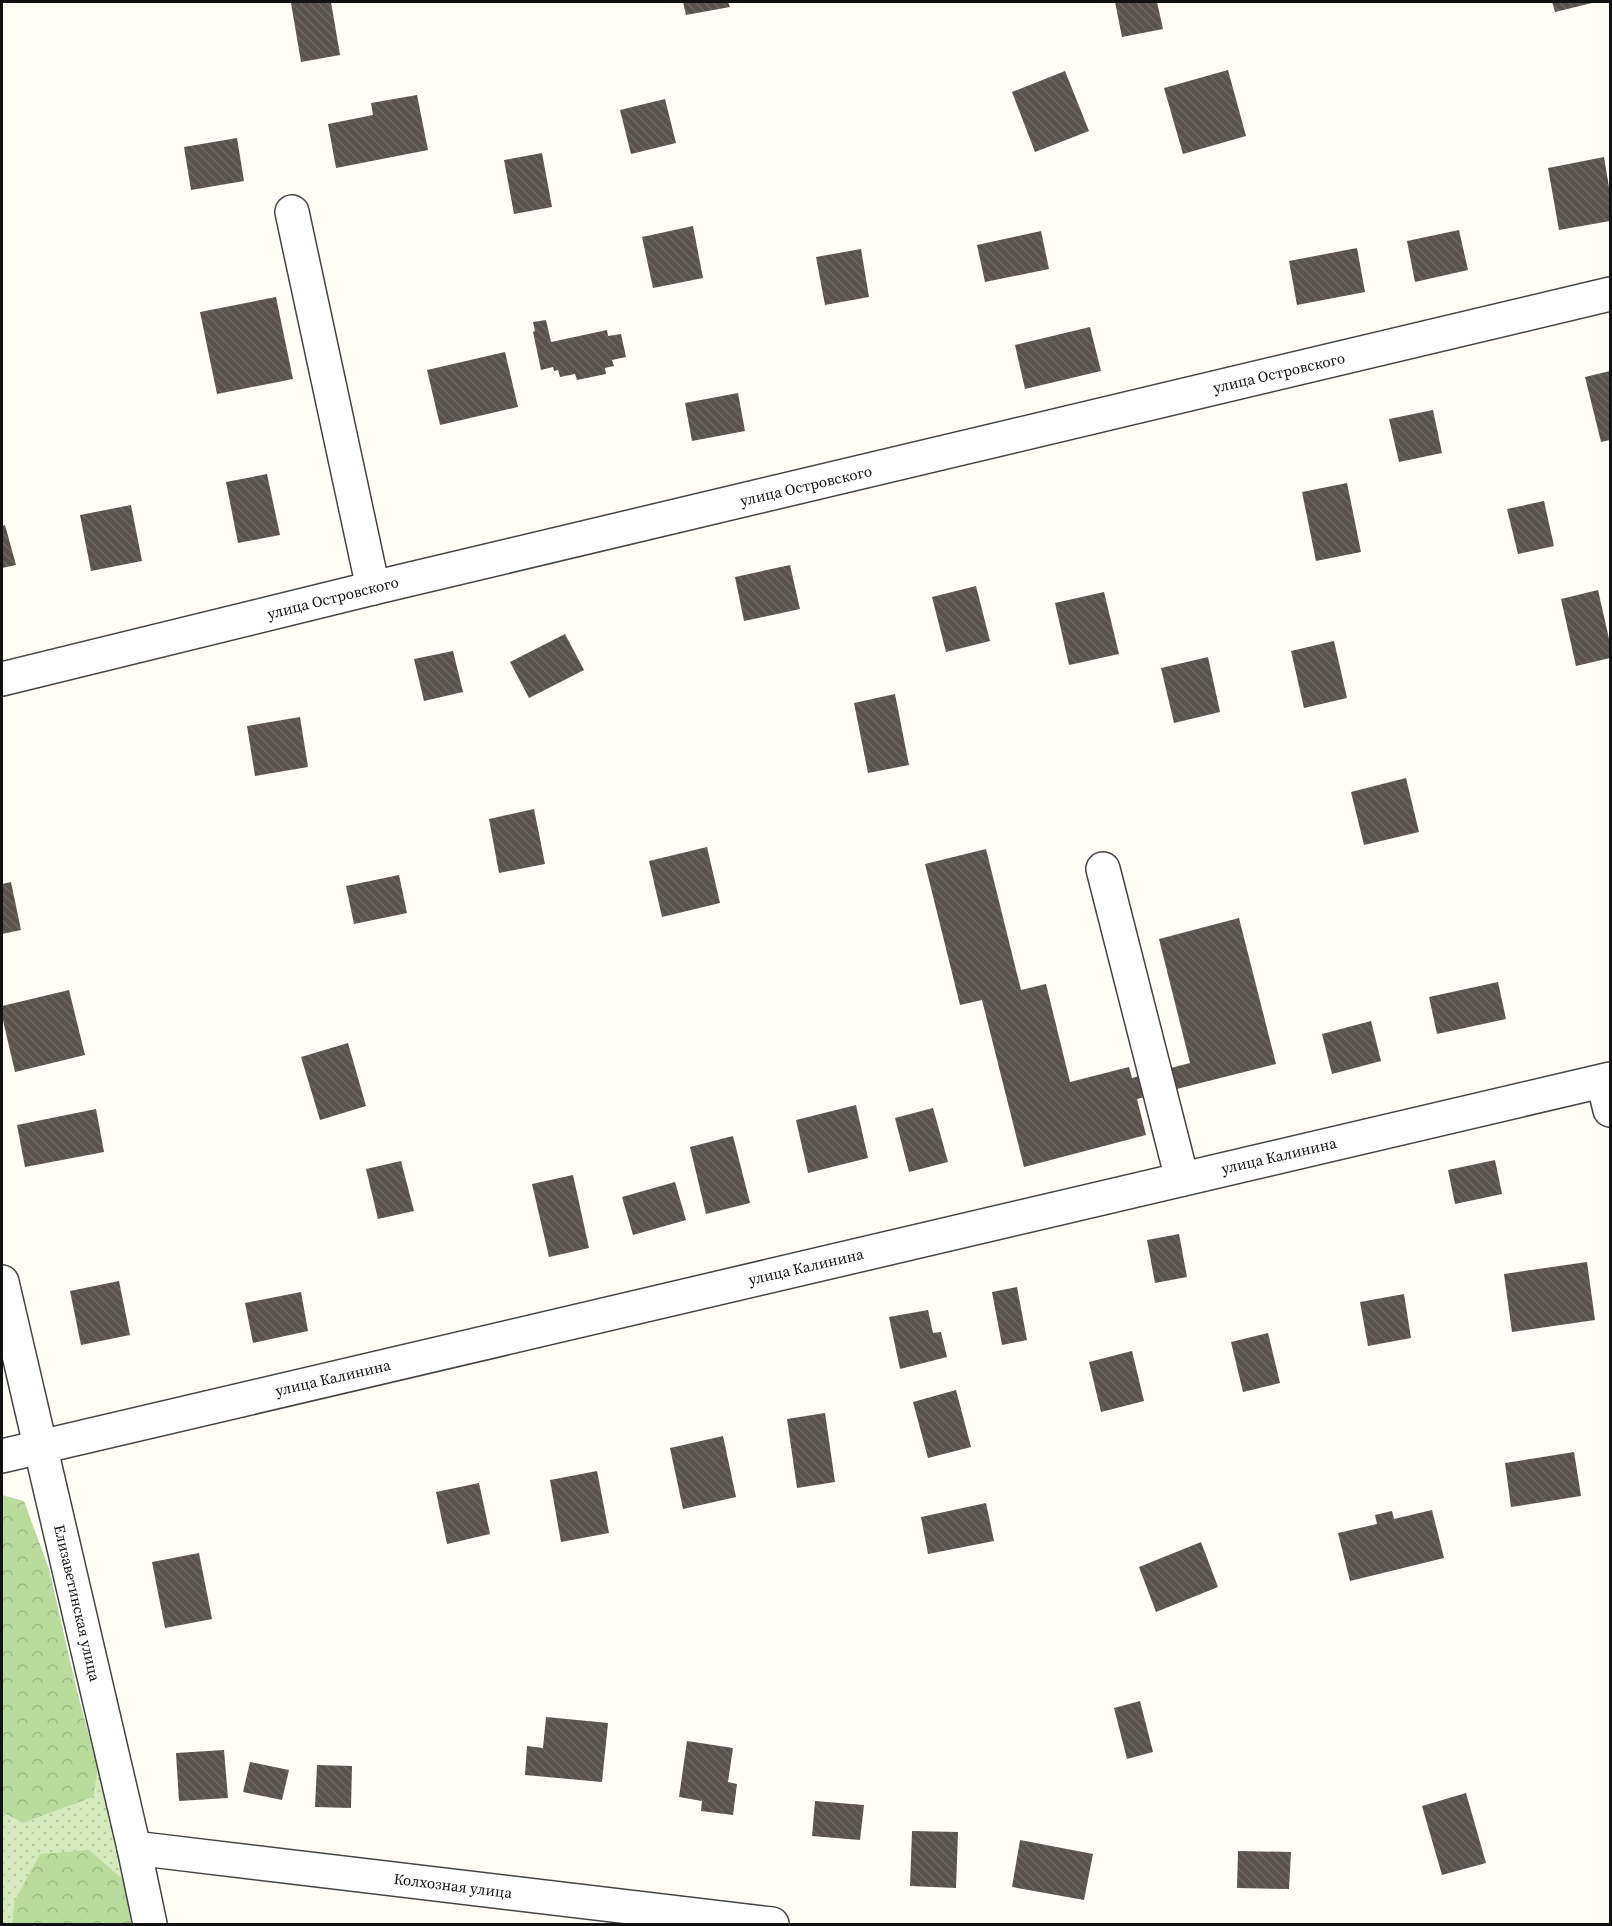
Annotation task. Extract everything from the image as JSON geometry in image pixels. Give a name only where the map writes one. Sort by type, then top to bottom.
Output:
[{"type":"street","points":[[292,212],[373,588]]},
{"type":"street","name":"улица Островского","points":[[2,679],[373,588],[1611,294]]},
{"type":"street","points":[[1102,869],[1182,1179]]},
{"type":"street","name":"улица Калинина","points":[[2,1456],[1182,1179],[1608,1090]]},
{"type":"street","name":"Елизаветинская улица","points":[[2,1282],[150,1924]]},
{"type":"street","name":"Колхозная улица","points":[[134,1848],[772,1924]]},
{"type":"green space","points":[[2,1495],[24,1501],[49,1569],[77,1691],[98,1769],[93,1797],[23,1823],[2,1812]]},
{"type":"green space","points":[[98,1769],[125,1881],[14,1902],[12,1924],[2,1924],[2,1812],[23,1823],[92,1797]]},
{"type":"green space","points":[[89,1850],[125,1881],[131,1924],[12,1924],[14,1902],[40,1854]]},
{"type":"building","points":[[331,2],[340,55],[301,62],[291,3]]},
{"type":"building","points":[[683,2],[728,2],[730,7],[686,15]]},
{"type":"building","points":[[1115,2],[1157,2],[1163,29],[1122,37]]},
{"type":"building","points":[[1552,2],[1596,2],[1555,12]]},
{"type":"building","points":[[1228,70],[1246,136],[1183,154],[1164,88]]},
{"type":"building","points":[[1065,71],[1089,131],[1035,152],[1012,92]]},
{"type":"building","points":[[417,95],[428,150],[336,168],[328,124],[373,115],[371,103]]},
{"type":"building","points":[[665,99],[676,143],[631,154],[620,110]]},
{"type":"building","points":[[237,138],[244,181],[191,190],[184,147]]},
{"type":"building","points":[[542,153],[552,207],[514,214],[504,160]]},
{"type":"building","points":[[1604,157],[1610,193],[1610,221],[1559,230],[1548,168]]},
{"type":"building","points":[[693,226],[703,278],[653,288],[642,237]]},
{"type":"building","points":[[1459,230],[1468,270],[1415,282],[1407,241]]},
{"type":"building","points":[[1041,231],[1049,269],[985,282],[977,245]]},
{"type":"building","points":[[1357,248],[1365,292],[1297,305],[1289,261]]},
{"type":"building","points":[[861,249],[869,297],[825,305],[816,257]]},
{"type":"building","points":[[276,297],[293,379],[217,394],[200,312]]},
{"type":"building","points":[[546,320],[551,342],[607,330],[608,336],[621,334],[626,357],[612,360],[614,366],[605,368],[606,374],[577,380],[575,374],[560,377],[558,370],[554,371],[553,367],[541,370],[533,322]]},
{"type":"building","points":[[1090,327],[1101,371],[1025,389],[1015,345]]},
{"type":"building","points":[[505,352],[518,407],[440,425],[427,370]]},
{"type":"building","points":[[1610,371],[1610,440],[1601,442],[1585,377]]},
{"type":"building","points":[[738,393],[745,431],[692,441],[685,403]]},
{"type":"building","points":[[1433,410],[1442,453],[1399,462],[1389,419]]},
{"type":"building","points":[[267,474],[280,535],[238,543],[226,482]]},
{"type":"building","points":[[1347,483],[1361,552],[1316,561],[1302,492]]},
{"type":"building","points":[[1544,501],[1554,546],[1518,554],[1507,509]]},
{"type":"building","points":[[131,505],[142,561],[91,571],[80,515]]},
{"type":"building","points":[[5,525],[16,565],[2,568],[2,526]]},
{"type":"building","points":[[790,565],[800,609],[744,621],[735,577]]},
{"type":"building","points":[[976,586],[990,641],[946,652],[932,597]]},
{"type":"building","points":[[1598,590],[1610,643],[1610,658],[1576,666],[1561,599]]},
{"type":"building","points":[[1104,592],[1119,654],[1069,665],[1055,603]]},
{"type":"building","points":[[565,634],[584,670],[529,698],[510,662]]},
{"type":"building","points":[[1334,641],[1347,698],[1304,708],[1291,651]]},
{"type":"building","points":[[453,651],[463,692],[424,701],[414,659]]},
{"type":"building","points":[[1208,657],[1220,712],[1174,723],[1161,668]]},
{"type":"building","points":[[895,694],[909,765],[868,773],[854,703]]},
{"type":"building","points":[[300,717],[308,767],[255,776],[247,726]]},
{"type":"building","points":[[1406,778],[1419,832],[1364,845],[1351,792]]},
{"type":"building","points":[[534,809],[545,864],[499,873],[489,819]]},
{"type":"building","points":[[707,847],[720,903],[662,917],[649,861]]},
{"type":"building","points":[[986,849],[1021,990],[1046,984],[1070,1082],[1129,1067],[1132,1078],[1190,1063],[1159,939],[1239,918],[1276,1064],[1137,1099],[1146,1135],[1024,1167],[982,1000],[960,1005],[925,864]]},
{"type":"building","points":[[399,875],[407,913],[354,924],[346,886]]},
{"type":"building","points":[[11,882],[21,930],[2,934],[2,884]]},
{"type":"building","points":[[1498,982],[1506,1019],[1437,1034],[1429,997]]},
{"type":"building","points":[[69,990],[85,1055],[15,1072],[2,1016],[2,1006]]},
{"type":"building","points":[[1371,1021],[1381,1061],[1332,1074],[1322,1034]]},
{"type":"building","points":[[348,1043],[366,1106],[320,1120],[301,1057]]},
{"type":"building","points":[[856,1105],[868,1158],[808,1173],[796,1120]]},
{"type":"building","points":[[933,1108],[948,1162],[909,1172],[895,1118]]},
{"type":"building","points":[[96,1109],[104,1152],[25,1167],[17,1125]]},
{"type":"building","points":[[733,1136],[750,1203],[706,1214],[690,1147]]},
{"type":"building","points":[[1495,1160],[1502,1194],[1455,1204],[1448,1170]]},
{"type":"building","points":[[401,1161],[414,1211],[378,1219],[366,1169]]},
{"type":"building","points":[[573,1175],[589,1248],[549,1257],[532,1184]]},
{"type":"building","points":[[675,1182],[686,1220],[633,1235],[622,1197]]},
{"type":"building","points":[[1179,1234],[1187,1277],[1155,1283],[1147,1240]]},
{"type":"building","points":[[1587,1262],[1595,1320],[1512,1332],[1504,1274]]},
{"type":"building","points":[[119,1281],[130,1335],[81,1345],[70,1291]]},
{"type":"building","points":[[1017,1287],[1027,1340],[1002,1345],[992,1292]]},
{"type":"building","points":[[301,1292],[308,1331],[253,1343],[245,1303]]},
{"type":"building","points":[[1404,1294],[1411,1338],[1368,1346],[1360,1302]]},
{"type":"building","points":[[928,1310],[933,1333],[941,1332],[947,1357],[900,1369],[889,1317]]},
{"type":"building","points":[[1268,1333],[1280,1383],[1243,1392],[1231,1342]]},
{"type":"building","points":[[1132,1351],[1144,1401],[1101,1412],[1089,1362]]},
{"type":"building","points":[[956,1390],[971,1447],[928,1458],[913,1402]]},
{"type":"building","points":[[825,1413],[835,1482],[797,1488],[787,1419]]},
{"type":"building","points":[[723,1436],[736,1497],[683,1509],[670,1448]]},
{"type":"building","points":[[1574,1452],[1581,1496],[1511,1507],[1505,1463]]},
{"type":"building","points":[[597,1471],[609,1533],[561,1542],[550,1480]]},
{"type":"building","points":[[479,1483],[490,1534],[447,1544],[436,1492]]},
{"type":"building","points":[[986,1503],[994,1541],[928,1554],[921,1517]]},
{"type":"building","points":[[1432,1510],[1444,1558],[1350,1581],[1338,1533],[1377,1524],[1375,1515],[1392,1511],[1394,1519]]},
{"type":"building","points":[[1201,1542],[1218,1587],[1156,1612],[1139,1567]]},
{"type":"building","points":[[199,1553],[212,1619],[165,1628],[152,1562]]},
{"type":"building","points":[[1140,1701],[1153,1752],[1127,1759],[1114,1708]]},
{"type":"building","points":[[546,1717],[608,1723],[602,1782],[525,1775],[527,1746],[543,1748]]},
{"type":"building","points":[[687,1741],[733,1748],[728,1782],[737,1784],[733,1815],[701,1811],[702,1801],[679,1797]]},
{"type":"building","points":[[224,1750],[228,1798],[179,1801],[176,1753]]},
{"type":"building","points":[[250,1762],[289,1770],[282,1800],[243,1792]]},
{"type":"building","points":[[317,1765],[352,1766],[351,1808],[315,1807]]},
{"type":"building","points":[[1466,1793],[1486,1863],[1442,1875],[1422,1806]]},
{"type":"building","points":[[815,1801],[864,1805],[860,1840],[812,1836]]},
{"type":"building","points":[[912,1831],[958,1832],[956,1888],[910,1886]]},
{"type":"building","points":[[1020,1840],[1093,1854],[1084,1900],[1012,1887]]},
{"type":"building","points":[[1238,1851],[1291,1852],[1289,1889],[1237,1888]]}]
